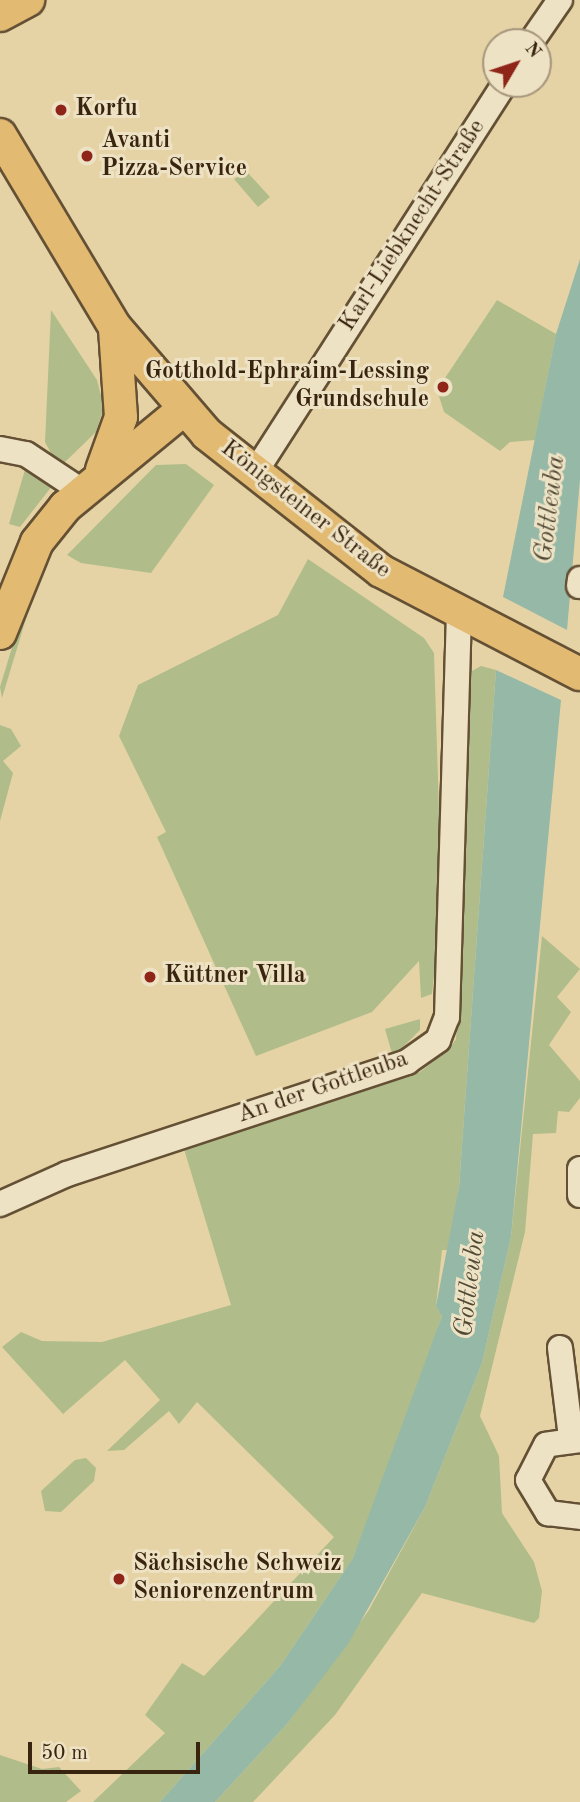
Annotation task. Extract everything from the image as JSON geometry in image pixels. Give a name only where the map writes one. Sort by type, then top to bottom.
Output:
[{"type":"main road","points":[[0,15],[28,0]]},
{"type":"main road","name":"Königsteiner Straße","points":[[0,135],[115,327],[184,410],[254,474],[380,571],[459,615],[500,632],[572,670]]},
{"type":"main road","points":[[92,481],[121,416],[115,327]]},
{"type":"main road","points":[[0,633],[37,542],[92,481],[184,410]]},
{"type":"street","points":[[540,28],[559,0]]},
{"type":"street","name":"Karl-Liebknecht-Straße","points":[[254,474],[495,98]]},
{"type":"street","points":[[0,449],[26,454],[92,481]]},
{"type":"street","name":"An der Gottleuba","points":[[0,1204],[67,1174],[407,1062],[438,1040],[447,1017],[459,615]]},
{"type":"street","points":[[580,1169],[580,1195]]},
{"type":"street","points":[[560,1348],[576,1439],[546,1445],[528,1480],[548,1513],[580,1517]]},
{"type":"green space","points":[[247,172],[270,197],[258,207],[234,179]]},
{"type":"green space","points":[[497,300],[556,334],[535,440],[510,442],[500,451],[444,412],[437,390]]},
{"type":"green space","points":[[51,310],[97,380],[104,407],[96,432],[65,462],[54,459],[45,442]]},
{"type":"green space","points":[[27,463],[56,481],[20,527],[9,524]]},
{"type":"green space","points":[[186,464],[214,485],[151,573],[81,563],[67,555],[156,465]]},
{"type":"green space","points":[[308,559],[424,638],[434,653],[442,905],[432,994],[421,998],[419,961],[372,1012],[256,1056],[157,837],[166,832],[119,736],[138,685],[278,615]]},
{"type":"green space","points":[[24,608],[29,609],[2,698],[0,687]]},
{"type":"green space","points":[[481,666],[496,670],[459,1187],[450,1250],[442,1250],[436,1306],[442,1315],[414,1405],[353,1558],[280,1666],[160,1802],[93,1802],[165,1733],[145,1715],[182,1663],[204,1676],[334,1537],[197,1402],[179,1424],[169,1411],[124,1450],[107,1451],[160,1400],[125,1360],[63,1414],[2,1347],[21,1332],[42,1341],[102,1342],[231,1305],[184,1149],[420,1072],[449,1049],[456,1039],[461,959],[463,696],[470,693],[472,671]]},
{"type":"green space","points":[[0,725],[11,729],[21,746],[3,761],[13,773],[0,821]]},
{"type":"green space","points":[[542,936],[580,969],[557,997],[571,1012],[549,1045],[580,1081],[580,1098],[569,1112],[558,1111],[556,1133],[533,1134],[525,1232],[480,1416],[499,1456],[502,1513],[534,1562],[542,1591],[539,1618],[534,1623],[422,1593],[335,1715],[253,1802],[215,1802],[287,1724],[369,1610],[425,1507],[482,1363],[511,1237]]},
{"type":"green space","points":[[420,1019],[420,1030],[393,1057],[385,1029]]},
{"type":"green space","points":[[86,1458],[96,1468],[94,1481],[61,1512],[45,1511],[41,1491],[75,1460]]},
{"type":"green space","points":[[0,1755],[42,1769],[59,1767],[81,1791],[66,1802],[0,1802]]},
{"type":"water","name":"Gottleuba","points":[[580,259],[580,479],[567,630],[503,597],[556,334]]},
{"type":"water","name":"Gottleuba","points":[[496,670],[561,700],[511,1237],[482,1363],[425,1507],[348,1644],[287,1724],[215,1802],[160,1802],[280,1666],[353,1558],[442,1316],[436,1306],[459,1187]]},
{"type":"place","name":"Korfu","points":[[61,110]]},
{"type":"place","name":"Avanti Pizza-Service","points":[[87,156]]},
{"type":"place","name":"Gotthold-Ephraim-Lessing Grundschule","points":[[443,387]]},
{"type":"place","name":"Küttner Villa","points":[[150,977]]},
{"type":"place","name":"Sächsische Schweiz Seniorenzentrum","points":[[119,1579]]}]
